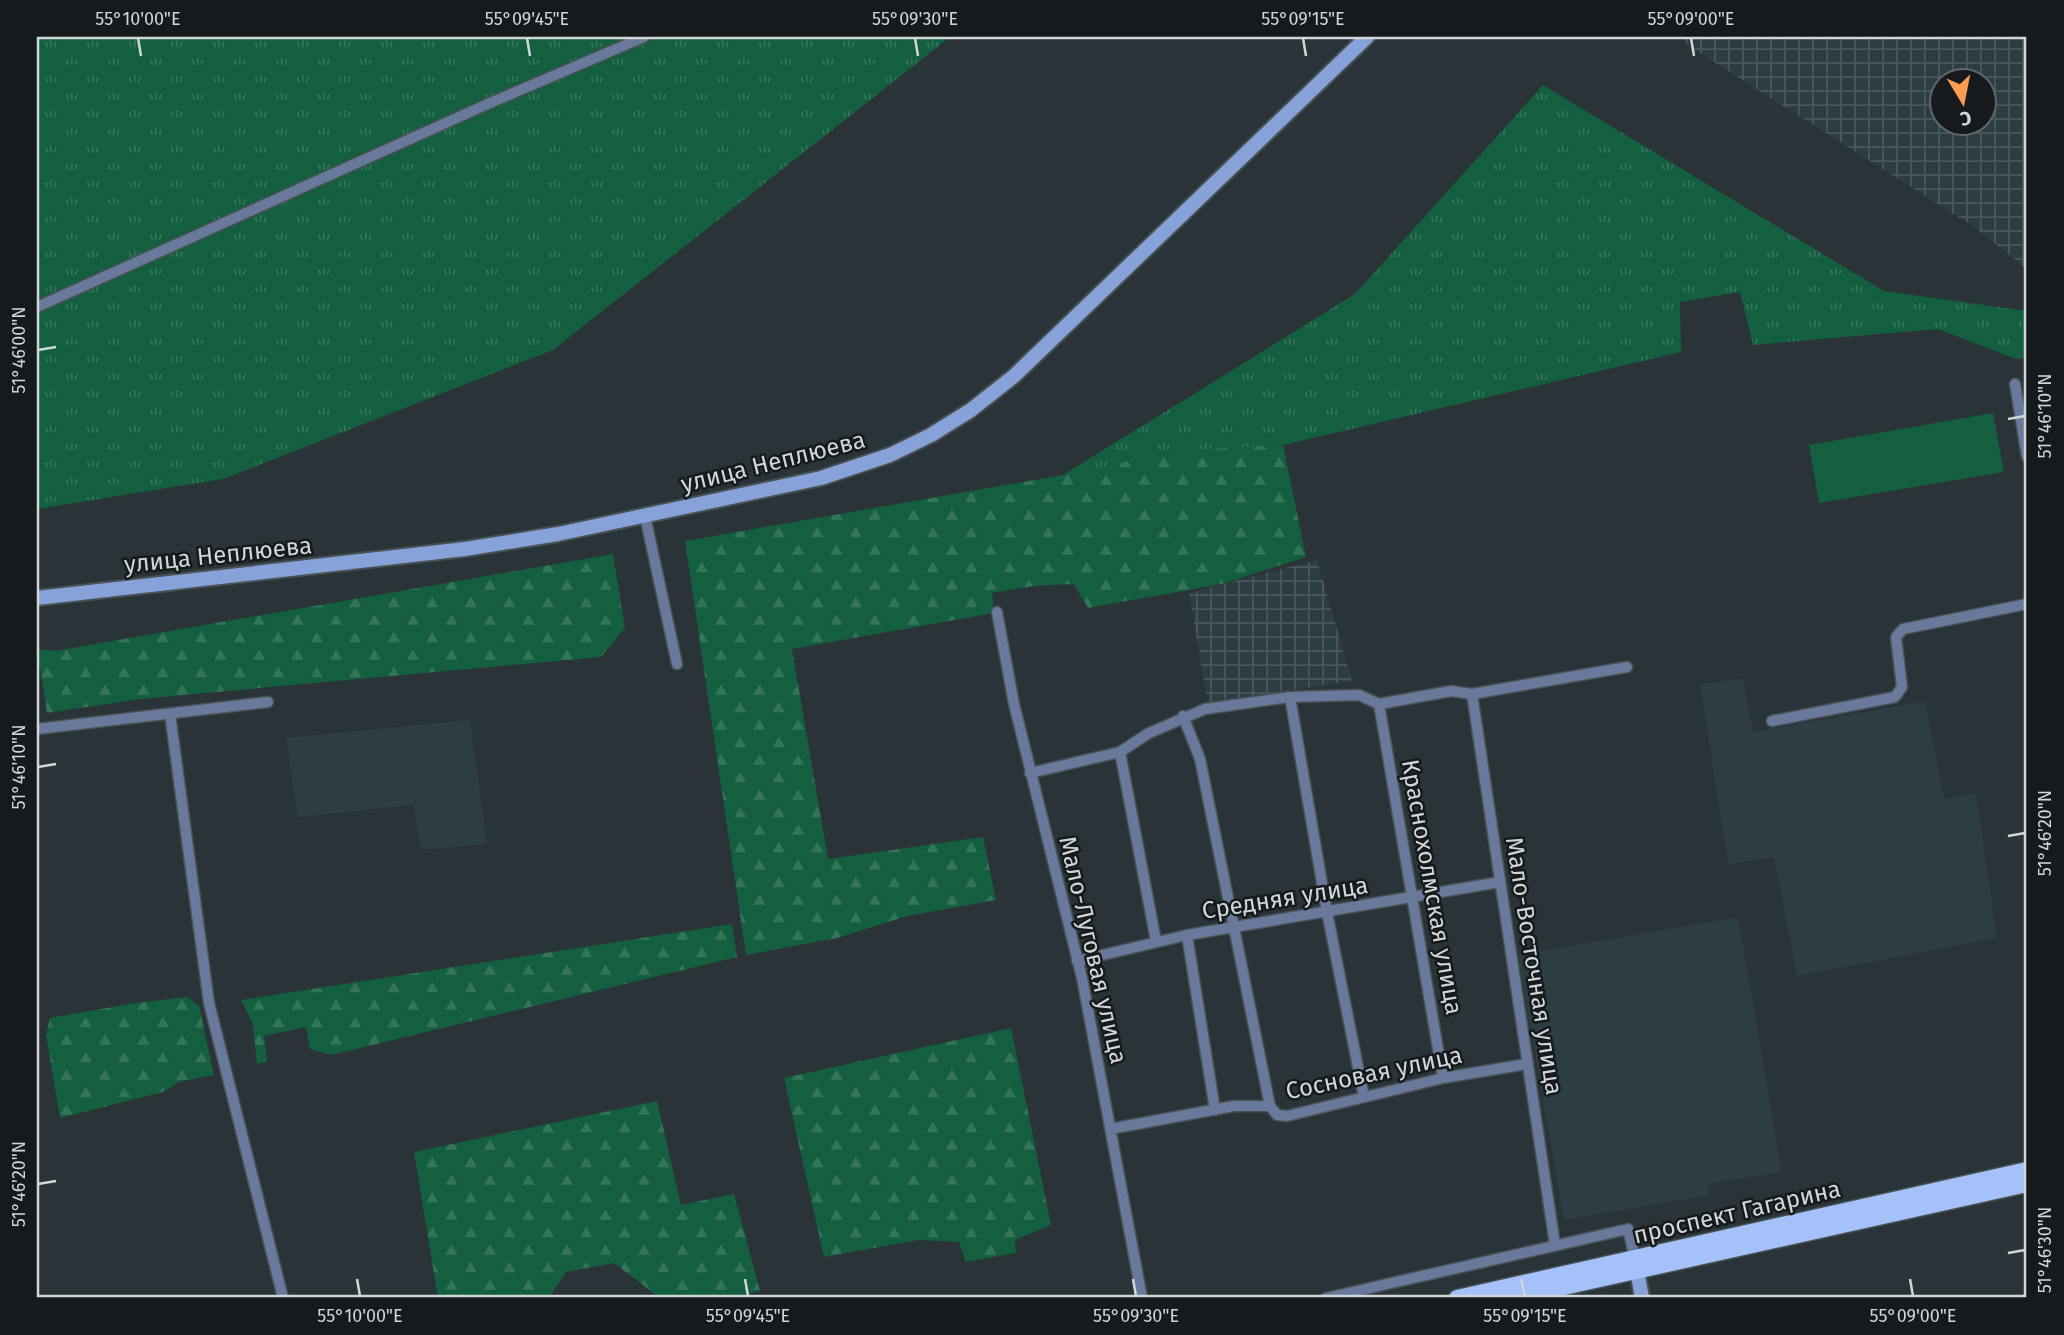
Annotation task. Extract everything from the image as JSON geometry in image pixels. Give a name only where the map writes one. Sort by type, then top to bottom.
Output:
[{"type":"main road","name":"улица Неплюева","points":[[37,598],[465,549],[558,534],[846,471],[910,446],[962,416],[993,394],[1055,338],[1367,37]]},
{"type":"main road","name":"проспект Гагарина","points":[[1514,1298],[1636,1264],[2027,1170]]},
{"type":"main road","name":"проспект Гагарина","points":[[1457,1298],[2027,1184]]},
{"type":"main road","points":[[1636,1264],[1642,1298]]},
{"type":"street","points":[[37,307],[490,103],[644,37]]},
{"type":"street","points":[[2015,384],[2027,457]]},
{"type":"street","points":[[645,516],[677,664]]},
{"type":"street","points":[[1772,721],[1895,697],[1902,687],[1896,637],[1903,629],[2027,604]]},
{"type":"street","name":"Мало-Луговая улица","points":[[997,612],[1014,704],[1077,961],[1142,1298]]},
{"type":"street","points":[[1030,773],[1120,752],[1149,733],[1183,716],[1205,709],[1290,697],[1359,695],[1378,704],[1451,691],[1472,694],[1627,667]]},
{"type":"street","name":"Мало-Восточная улица","points":[[1472,694],[1555,1245]]},
{"type":"street","points":[[1290,697],[1327,912],[1364,1097]]},
{"type":"street","points":[[37,729],[268,702]]},
{"type":"street","name":"Краснохолмская улица","points":[[1378,704],[1443,1078]]},
{"type":"street","points":[[170,714],[209,1003],[283,1298]]},
{"type":"street","points":[[1183,716],[1199,759],[1270,1106]]},
{"type":"street","points":[[1120,752],[1156,941]]},
{"type":"street","name":"Средняя улица","points":[[1077,961],[1187,935],[1500,883]]},
{"type":"street","points":[[1187,935],[1215,1110]]},
{"type":"street","name":"Сосновая улица","points":[[1110,1129],[1234,1106],[1270,1106],[1277,1115],[1287,1116],[1443,1078],[1527,1065]]},
{"type":"street","points":[[1326,1298],[1628,1229],[1636,1264]]},
{"type":"shaded area","points":[[1680,37],[2027,37],[2027,269],[1974,227],[1692,48]]},
{"type":"shaded area","points":[[1317,560],[1352,681],[1208,703],[1189,593]]},
{"type":"shaded area","points":[[1743,679],[1753,732],[1925,701],[1944,799],[1976,793],[1997,938],[1797,976],[1774,857],[1728,864],[1700,684]]},
{"type":"shaded area","points":[[470,720],[487,844],[421,850],[413,805],[298,817],[286,738]]},
{"type":"shaded area","points":[[1738,917],[1782,1172],[1708,1184],[1710,1195],[1564,1220],[1518,955]]},
{"type":"green space","points":[[37,37],[950,37],[553,350],[223,479],[37,509]]},
{"type":"green space","points":[[1543,85],[1884,291],[2027,311],[2027,357],[2016,359],[1938,329],[1753,345],[1740,292],[1680,302],[1681,352],[1283,445],[1063,475],[1355,294]]},
{"type":"green space","points":[[1993,413],[2004,472],[1819,503],[1809,445]]},
{"type":"green space","points":[[1283,445],[1306,557],[1222,584],[1088,608],[1074,584],[1034,586],[992,593],[994,613],[792,649],[828,859],[983,837],[996,900],[907,916],[837,938],[746,955],[685,541],[1063,475],[1175,451]]},
{"type":"green space","points":[[613,554],[625,628],[601,657],[140,699],[47,713],[40,668],[37,667],[37,649],[55,651]]},
{"type":"green space","points":[[732,924],[737,957],[331,1055],[310,1049],[306,1027],[264,1036],[267,1062],[257,1064],[253,1024],[241,1000]]},
{"type":"green space","points":[[187,997],[199,1006],[214,1075],[179,1082],[163,1092],[60,1118],[46,1035],[50,1018]]},
{"type":"green space","points":[[1011,1028],[1051,1225],[1015,1240],[1016,1253],[966,1262],[959,1242],[918,1240],[824,1257],[784,1078]]},
{"type":"green space","points":[[657,1101],[681,1205],[734,1194],[760,1291],[733,1298],[660,1298],[614,1263],[566,1272],[549,1298],[495,1298],[494,1294],[471,1298],[438,1298],[414,1152]]}]
